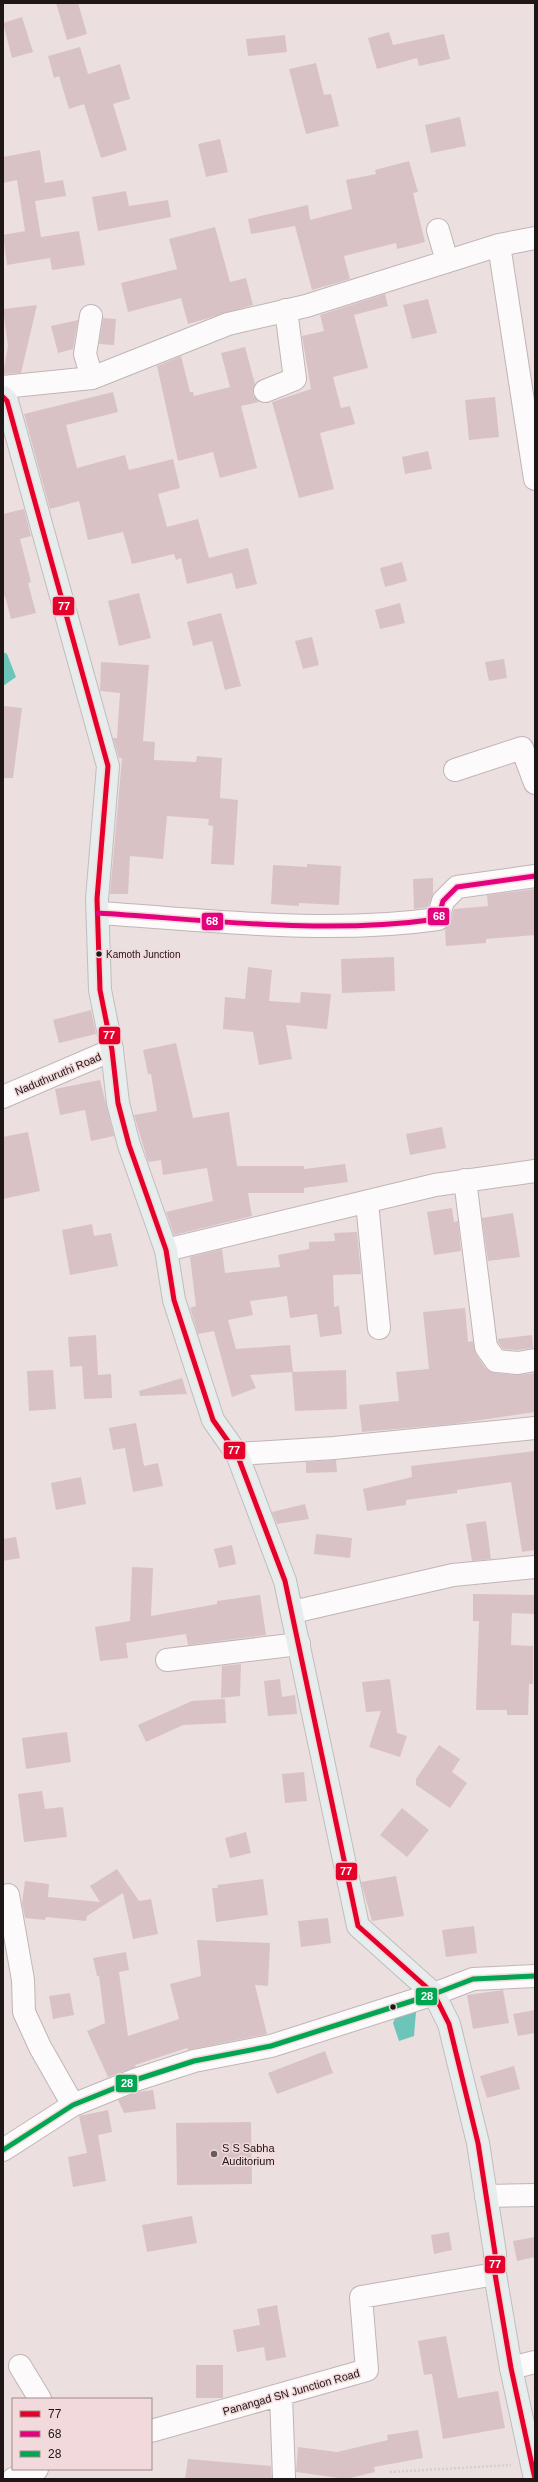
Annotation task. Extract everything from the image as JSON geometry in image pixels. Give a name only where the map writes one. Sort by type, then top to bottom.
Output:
[{"type":"main road","points":[[3,398],[7,401],[108,766],[98,913],[100,990],[112,1050],[118,1103],[129,1145],[166,1250],[174,1300],[213,1420],[237,1454],[285,1581],[293,1612],[358,1926],[434,1994],[449,2024],[478,2143],[495,2253],[495,2274],[511,2368],[533,2472]]},
{"type":"street","points":[[438,230],[447,261]]},
{"type":"street","points":[[3,387],[92,378],[228,324],[286,310],[499,245],[535,238]]},
{"type":"street","points":[[499,245],[535,479]]},
{"type":"street","points":[[266,391],[295,379],[286,310]]},
{"type":"street","points":[[91,316],[85,354],[92,378]]},
{"type":"street","points":[[455,770],[522,748],[535,783]]},
{"type":"street","points":[[98,913],[328,927],[415,922],[438,919],[443,900],[457,887],[535,876]]},
{"type":"street","name":"Naduthuruthi Road","points":[[3,1097],[112,1050]]},
{"type":"street","points":[[166,1250],[434,1185],[535,1170]]},
{"type":"street","points":[[465,1180],[486,1347],[496,1361],[518,1363],[535,1360]]},
{"type":"street","points":[[367,1202],[379,1328]]},
{"type":"street","points":[[237,1454],[381,1444],[535,1428]]},
{"type":"street","points":[[293,1612],[453,1575],[535,1567]]},
{"type":"street","points":[[167,1660],[299,1644]]},
{"type":"street","points":[[8,1895],[23,1980],[24,2012],[40,2047],[73,2105]]},
{"type":"street","points":[[3,2150],[73,2105],[135,2080],[194,2061],[271,2046],[434,1994],[473,1979],[535,1976]]},
{"type":"street","points":[[486,2196],[535,2195]]},
{"type":"street","name":"Panangad SN Junction Road","points":[[152,2431],[367,2370],[361,2297],[495,2274]]},
{"type":"street","points":[[511,2368],[535,2362]]},
{"type":"street","points":[[20,2366],[39,2398]]},
{"type":"street","points":[[281,2395],[284,2477]]},
{"type":"street","points":[[13,2479],[35,2470]]},
{"type":"path","points":[[390,2472],[533,2472]]},
{"type":"water","points":[[3,652],[7,654],[16,677],[3,686]]},
{"type":"water","points":[[399,2009],[416,2012],[414,2036],[399,2041],[393,2023]]},
{"type":"building","points":[[56,3],[78,3],[87,34],[67,40]]},
{"type":"building","points":[[22,17],[33,52],[12,58],[3,23]]},
{"type":"building","points":[[389,32],[393,45],[444,34],[450,59],[419,66],[417,58],[377,69],[368,38]]},
{"type":"building","points":[[285,35],[287,52],[248,56],[246,39]]},
{"type":"building","points":[[80,47],[88,74],[120,64],[130,99],[113,104],[127,150],[101,158],[84,104],[69,109],[59,76],[54,78],[48,56]]},
{"type":"building","points":[[316,63],[324,95],[331,94],[339,126],[306,134],[289,69]]},
{"type":"building","points":[[460,117],[466,146],[431,153],[425,125]]},
{"type":"building","points":[[220,139],[228,172],[206,177],[198,144]]},
{"type":"building","points":[[40,150],[45,183],[63,180],[66,196],[35,201],[41,237],[79,231],[85,265],[52,270],[50,258],[7,265],[3,235],[25,231],[17,180],[3,183],[3,157]]},
{"type":"building","points":[[409,161],[418,192],[413,193],[425,242],[397,249],[396,243],[344,256],[350,279],[312,290],[295,226],[251,234],[248,219],[308,205],[310,220],[352,209],[346,180],[376,174],[375,170]]},
{"type":"building","points":[[126,191],[129,206],[168,200],[171,217],[98,231],[92,197]]},
{"type":"building","points":[[215,227],[230,282],[246,278],[253,305],[188,324],[181,298],[128,312],[121,283],[177,269],[169,239]]},
{"type":"building","points":[[385,294],[388,306],[354,315],[368,368],[333,377],[341,408],[350,406],[355,424],[320,433],[334,489],[299,498],[272,402],[311,389],[302,336],[324,331],[320,315]]},
{"type":"building","points":[[428,299],[437,333],[412,339],[403,305]]},
{"type":"building","points":[[37,305],[21,373],[3,374],[8,346],[3,309]]},
{"type":"building","points":[[103,318],[116,319],[114,345],[99,344]]},
{"type":"building","points":[[78,320],[73,349],[58,353],[51,326]]},
{"type":"building","points":[[245,347],[255,384],[253,395],[259,402],[241,406],[257,468],[220,478],[213,452],[178,461],[157,366],[181,356],[190,392],[193,392],[194,396],[230,387],[221,353]]},
{"type":"building","points":[[113,392],[118,412],[66,425],[77,468],[125,455],[129,470],[173,459],[180,488],[158,494],[167,527],[198,519],[209,558],[248,548],[257,584],[236,589],[232,573],[187,584],[181,558],[176,560],[174,554],[132,564],[123,532],[88,540],[79,501],[50,509],[24,414]]},
{"type":"building","points":[[495,397],[499,437],[469,440],[465,400]]},
{"type":"building","points":[[428,451],[432,469],[405,474],[402,457]]},
{"type":"building","points":[[24,509],[31,536],[20,539],[31,582],[28,583],[36,613],[11,619],[5,596],[3,596],[3,514]]},
{"type":"building","points":[[402,562],[407,581],[385,587],[380,568]]},
{"type":"building","points":[[139,593],[151,638],[119,646],[108,601]]},
{"type":"building","points":[[400,603],[405,623],[380,629],[375,610]]},
{"type":"building","points":[[221,613],[241,686],[225,690],[212,641],[193,646],[187,622]]},
{"type":"building","points":[[312,637],[319,665],[303,669],[295,641]]},
{"type":"building","points":[[504,659],[507,678],[489,681],[485,662]]},
{"type":"building","points":[[101,662],[149,665],[143,741],[155,742],[154,760],[196,762],[197,756],[222,758],[220,798],[238,800],[234,865],[211,864],[213,826],[208,825],[209,819],[167,816],[163,859],[130,856],[128,894],[110,894],[122,758],[119,758],[113,738],[117,738],[120,693],[100,691]]},
{"type":"building","points":[[3,706],[22,708],[13,778],[3,778]]},
{"type":"building","points":[[307,864],[341,866],[339,905],[299,903],[299,906],[271,904],[273,865],[307,867]]},
{"type":"building","points":[[433,878],[433,894],[428,907],[414,909],[413,879]]},
{"type":"building","points":[[535,889],[535,935],[486,939],[486,943],[446,946],[445,929],[450,923],[454,909],[488,906],[487,895]]},
{"type":"building","points":[[394,957],[395,991],[342,993],[341,959]]},
{"type":"building","points":[[248,967],[272,970],[269,1001],[300,1003],[301,992],[331,994],[327,1029],[286,1025],[292,1059],[259,1065],[253,1032],[223,1029],[225,997],[245,999]]},
{"type":"building","points":[[91,1010],[96,1034],[59,1043],[53,1020]]},
{"type":"building","points":[[176,1043],[193,1118],[229,1112],[237,1166],[304,1166],[304,1169],[345,1164],[348,1182],[304,1188],[304,1193],[248,1193],[252,1216],[174,1235],[166,1212],[213,1201],[207,1168],[163,1175],[161,1160],[148,1162],[134,1115],[157,1111],[151,1074],[148,1074],[143,1050]]},
{"type":"building","points":[[100,1080],[114,1136],[91,1141],[85,1110],[60,1115],[55,1089]]},
{"type":"building","points":[[442,1127],[446,1148],[410,1155],[406,1134]]},
{"type":"building","points":[[28,1132],[40,1191],[3,1199],[3,1137]]},
{"type":"building","points":[[452,1208],[454,1222],[458,1221],[461,1251],[434,1255],[427,1212]]},
{"type":"building","points":[[513,1213],[520,1257],[488,1261],[482,1218]]},
{"type":"building","points":[[92,1224],[94,1236],[111,1233],[118,1266],[70,1275],[62,1230]]},
{"type":"building","points":[[357,1232],[361,1274],[333,1275],[334,1307],[339,1306],[342,1334],[320,1337],[317,1314],[290,1318],[287,1296],[250,1301],[253,1315],[228,1320],[236,1349],[290,1345],[293,1372],[250,1375],[256,1388],[232,1397],[214,1331],[198,1334],[190,1308],[196,1306],[190,1257],[222,1249],[225,1273],[280,1267],[278,1255],[309,1249],[309,1242],[335,1241],[334,1233]]},
{"type":"building","points":[[465,1308],[468,1342],[473,1341],[476,1354],[486,1369],[495,1373],[517,1375],[535,1373],[535,1412],[453,1424],[362,1432],[359,1405],[399,1401],[396,1372],[429,1369],[423,1312]]},
{"type":"building","points":[[96,1335],[98,1375],[111,1374],[112,1398],[84,1399],[82,1366],[70,1367],[68,1337]]},
{"type":"building","points":[[532,1335],[533,1348],[517,1350],[503,1349],[498,1342],[498,1339]]},
{"type":"building","points":[[53,1370],[56,1409],[29,1411],[27,1371]]},
{"type":"building","points":[[346,1370],[347,1409],[295,1411],[292,1372]]},
{"type":"building","points":[[182,1378],[187,1394],[140,1396],[139,1391]]},
{"type":"building","points":[[136,1423],[144,1466],[158,1463],[163,1486],[133,1492],[125,1448],[113,1450],[109,1428]]},
{"type":"building","points":[[535,1451],[535,1550],[522,1552],[511,1482],[457,1490],[457,1493],[406,1500],[406,1505],[367,1511],[363,1489],[412,1477],[411,1466]]},
{"type":"building","points":[[336,1460],[337,1472],[306,1473],[306,1462]]},
{"type":"building","points":[[81,1477],[86,1504],[56,1510],[51,1483]]},
{"type":"building","points":[[305,1504],[309,1519],[277,1524],[272,1512]]},
{"type":"building","points":[[486,1521],[491,1559],[472,1561],[466,1524]]},
{"type":"building","points":[[316,1534],[352,1538],[350,1558],[314,1554]]},
{"type":"building","points":[[16,1537],[20,1558],[3,1561],[3,1539]]},
{"type":"building","points":[[232,1545],[236,1564],[219,1568],[214,1549]]},
{"type":"building","points":[[132,1567],[153,1568],[151,1616],[217,1604],[217,1601],[260,1595],[266,1635],[188,1645],[186,1634],[126,1643],[128,1658],[100,1661],[95,1627],[130,1621]]},
{"type":"building","points":[[473,1594],[535,1595],[535,1614],[512,1613],[511,1645],[533,1646],[533,1684],[529,1684],[528,1715],[507,1715],[507,1710],[476,1710],[479,1621],[473,1621]]},
{"type":"building","points":[[241,1664],[240,1696],[221,1698],[222,1666]]},
{"type":"building","points":[[280,1679],[282,1697],[295,1695],[297,1714],[268,1716],[264,1681]]},
{"type":"building","points":[[390,1679],[397,1733],[407,1736],[400,1757],[369,1747],[381,1711],[366,1712],[362,1682]]},
{"type":"building","points":[[225,1699],[226,1723],[183,1725],[146,1742],[138,1725],[192,1701]]},
{"type":"building","points":[[67,1732],[71,1762],[26,1769],[22,1738]]},
{"type":"building","points":[[439,1745],[460,1759],[452,1772],[467,1783],[450,1808],[416,1785],[416,1779]]},
{"type":"building","points":[[304,1772],[307,1801],[285,1803],[282,1774]]},
{"type":"building","points":[[42,1791],[45,1809],[63,1807],[67,1837],[24,1842],[18,1794]]},
{"type":"building","points":[[402,1808],[429,1830],[407,1857],[380,1835]]},
{"type":"building","points":[[246,1832],[251,1853],[230,1858],[225,1838]]},
{"type":"building","points":[[117,1869],[139,1901],[151,1899],[158,1934],[133,1939],[123,1893],[87,1916],[86,1921],[46,1917],[45,1920],[25,1918],[22,1903],[25,1881],[49,1884],[48,1897],[100,1902],[90,1886]]},
{"type":"building","points":[[396,1876],[404,1916],[372,1921],[361,1882]]},
{"type":"building","points":[[263,1879],[268,1915],[216,1922],[212,1888],[218,1888],[217,1885]]},
{"type":"building","points":[[328,1918],[331,1943],[301,1947],[298,1921]]},
{"type":"building","points":[[474,1926],[477,1953],[446,1957],[442,1930]]},
{"type":"building","points":[[197,1940],[270,1943],[268,1986],[255,1985],[267,2034],[188,2050],[187,2048],[135,2065],[136,2067],[108,2077],[87,2031],[105,2023],[99,1976],[97,1976],[93,1958],[126,1952],[129,1970],[119,1972],[128,2036],[179,2019],[170,1984],[201,1976]]},
{"type":"building","points":[[503,1990],[509,2023],[473,2029],[467,1995]]},
{"type":"building","points":[[70,1993],[74,2015],[53,2019],[49,1996]]},
{"type":"building","points":[[535,2010],[535,2033],[518,2036],[513,2014]]},
{"type":"building","points":[[325,2051],[333,2073],[277,2094],[268,2073]]},
{"type":"building","points":[[514,2066],[520,2089],[487,2098],[480,2076]]},
{"type":"building","points":[[153,2090],[156,2109],[124,2113],[118,2100],[138,2092]]},
{"type":"building","points":[[108,2110],[112,2132],[98,2135],[106,2181],[73,2187],[68,2157],[87,2153],[79,2116]]},
{"type":"building","name":"S S Sabha Auditorium","points":[[251,2122],[252,2184],[177,2185],[176,2123]]},
{"type":"building","points":[[192,2216],[197,2243],[147,2252],[142,2225]]},
{"type":"building","points":[[449,2232],[452,2250],[434,2254],[431,2235]]},
{"type":"building","points":[[535,2237],[535,2257],[517,2261],[513,2241]]},
{"type":"building","points":[[277,2305],[286,2357],[266,2361],[264,2347],[237,2352],[233,2330],[260,2325],[257,2309]]},
{"type":"building","points":[[446,2336],[458,2398],[498,2391],[505,2428],[443,2439],[432,2374],[424,2375],[418,2341]]},
{"type":"building","points":[[196,2365],[223,2365],[223,2398],[196,2398]]},
{"type":"building","points":[[418,2430],[423,2458],[374,2467],[375,2472],[346,2479],[296,2472],[298,2447],[337,2452],[388,2440],[387,2435]]},
{"type":"building","points":[[188,2459],[271,2466],[272,2479],[185,2479]]},
{"type":"transit line","name":"77","points":[[3,397],[7,401],[108,766],[97,899],[100,990],[112,1050],[118,1103],[129,1145],[166,1250],[174,1300],[213,1420],[237,1454],[285,1581],[358,1926],[434,1994],[449,2024],[478,2143],[495,2253],[495,2274],[511,2368],[535,2479]]},
{"type":"transit line","name":"68","points":[[98,913],[268,925],[353,926],[396,924],[438,919],[443,901],[457,887],[535,876]]},
{"type":"transit line","name":"28","points":[[3,2150],[73,2105],[135,2080],[194,2061],[271,2046],[434,1994],[473,1979],[535,1976]]},
{"type":"place","name":"Kamoth Junction","points":[[99,954]]},
{"type":"place","name":"S S Sabha Auditorium","points":[[214,2154]]}]
